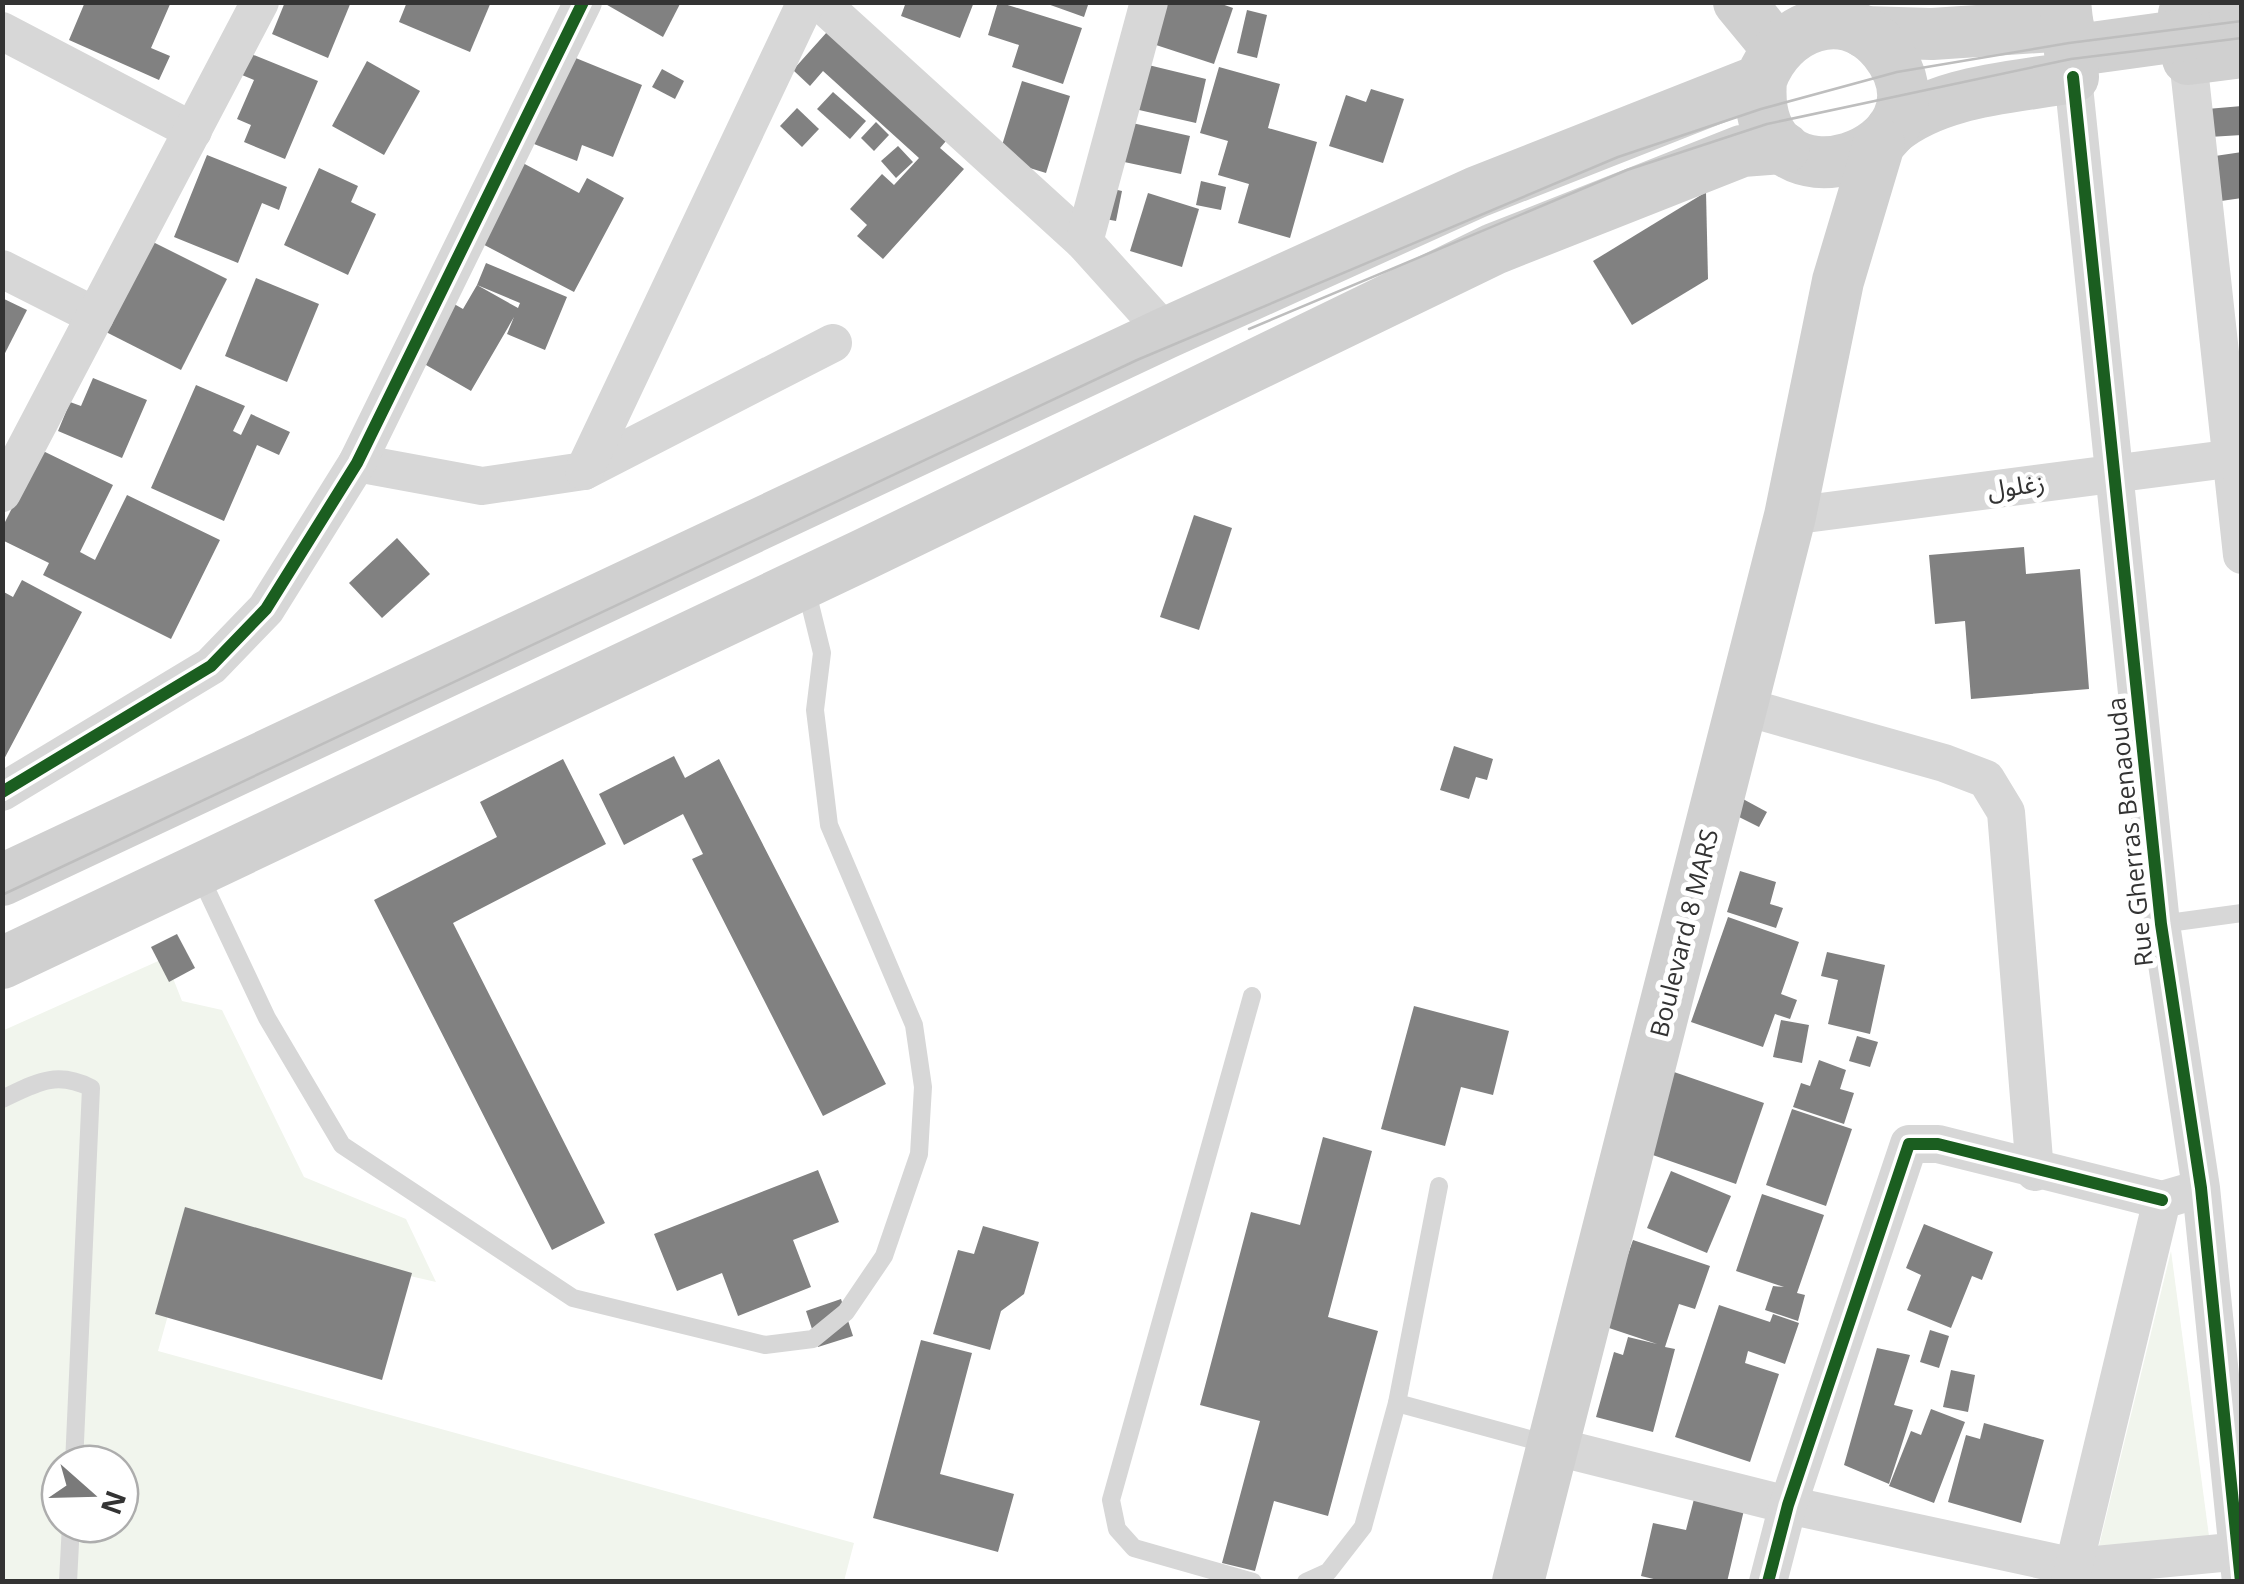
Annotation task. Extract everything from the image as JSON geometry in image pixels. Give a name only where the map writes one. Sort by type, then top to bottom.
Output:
[{"type":"main road","points":[[1740,2],[1769,64],[1766,124],[1799,155],[1832,228],[1838,281]]},
{"type":"main road","points":[[2,880],[1166,333],[1769,64],[1806,27],[1837,19],[1949,33],[2069,39],[2185,28],[2242,8]]},
{"type":"main road","points":[[1837,19],[1878,42],[1898,72],[1901,92],[1838,281]]},
{"type":"main road","points":[[2185,28],[2242,52]]},
{"type":"main road","points":[[2,963],[805,582],[1494,248],[1742,151],[1799,155],[1837,164],[1860,158],[1916,113],[1956,98],[2069,39]]},
{"type":"main road","name":"Boulevard 8 MARS","points":[[1518,1582],[1790,516],[1838,281]]},
{"type":"street","points":[[2,492],[260,2]]},
{"type":"street","points":[[2,792],[211,666],[266,608],[357,463],[584,2]]},
{"type":"street","points":[[584,471],[806,2]]},
{"type":"street","points":[[820,2],[1084,242],[1166,333]]},
{"type":"street","points":[[1084,242],[1148,2]]},
{"type":"street","points":[[2185,28],[2236,458],[2242,555]]},
{"type":"street","points":[[2,30],[193,131]]},
{"type":"street","name":"Rue Gherras Benaouda","points":[[2069,39],[2162,924],[2201,1188],[2240,1561]]},
{"type":"street","points":[[2,269],[95,316]]},
{"type":"street","points":[[357,463],[482,486],[584,471],[833,343]]},
{"type":"street","name":"زغلول","points":[[1790,516],[2236,458]]},
{"type":"street","points":[[1742,706],[1944,763],[1986,779],[2006,812],[2035,1172]]},
{"type":"street","points":[[1768,1582],[1788,1505],[1909,1144],[1938,1144],[2035,1172],[2162,1200],[2201,1188]]},
{"type":"street","points":[[2072,1574],[2162,1200]]},
{"type":"street","points":[[1553,1446],[2072,1574],[2240,1561]]},
{"type":"lane","points":[[198,870],[267,1018],[342,1145],[572,1298],[765,1345],[813,1340],[846,1312],[884,1256],[918,1154],[923,1088],[914,1024],[829,825],[815,710],[822,653],[805,582]]},
{"type":"lane","points":[[2162,924],[2242,913]]},
{"type":"lane","points":[[1252,996],[1111,1500],[1117,1528],[1134,1548],[1252,1582]]},
{"type":"lane","points":[[2,1098],[50,1077],[70,1077],[91,1088],[75,1444]]},
{"type":"lane","points":[[1306,1582],[1328,1572],[1363,1527],[1397,1403],[1439,1186]]},
{"type":"lane","points":[[1397,1403],[1553,1446]]},
{"type":"lane","points":[[68,1582],[70,1544]]},
{"type":"shaded area","points":[[165,958],[182,1001],[222,1010],[304,1177],[406,1219],[436,1282],[193,1226],[158,1351],[854,1543],[844,1581],[3,1581],[2,1031]]},
{"type":"shaded area","points":[[2171,1251],[2211,1551],[2097,1554]]},
{"type":"building","points":[[85,2],[171,2],[151,48],[170,56],[159,80],[69,40]]},
{"type":"building","points":[[285,2],[351,2],[328,58],[272,34]]},
{"type":"building","points":[[407,2],[491,2],[470,52],[399,22]]},
{"type":"building","points":[[602,2],[681,2],[663,37]]},
{"type":"building","points":[[906,2],[974,2],[960,38],[901,16]]},
{"type":"building","points":[[998,2],[1082,28],[1063,84],[1012,67],[1019,45],[988,35]]},
{"type":"building","points":[[1042,2],[1089,2],[1084,17]]},
{"type":"building","points":[[1167,2],[1216,2],[1233,8],[1214,64],[1153,44]]},
{"type":"building","points":[[1247,10],[1267,15],[1257,58],[1237,53]]},
{"type":"building","points":[[827,32],[946,141],[940,148],[964,169],[883,259],[857,236],[867,225],[850,209],[882,174],[894,185],[919,158],[823,71],[810,86],[793,70]]},
{"type":"building","points":[[239,49],[318,81],[285,159],[244,142],[251,125],[237,119],[254,80],[230,70]]},
{"type":"building","points":[[561,52],[642,85],[613,157],[582,145],[577,161],[529,142]]},
{"type":"building","points":[[367,61],[420,91],[384,155],[332,126]]},
{"type":"building","points":[[1136,62],[1206,79],[1196,123],[1126,107]]},
{"type":"building","points":[[1219,67],[1280,84],[1268,128],[1317,142],[1290,238],[1238,223],[1249,184],[1218,175],[1228,141],[1200,133]]},
{"type":"building","points":[[662,69],[684,81],[675,99],[652,87]]},
{"type":"building","points":[[1022,81],[1070,96],[1046,173],[998,158]]},
{"type":"building","points":[[1371,89],[1404,99],[1383,163],[1329,146],[1346,95],[1366,102]]},
{"type":"building","points":[[833,92],[866,121],[850,139],[817,109]]},
{"type":"building","points":[[2242,106],[2242,135],[2209,137],[2207,109]]},
{"type":"building","points":[[797,108],[819,129],[802,147],[780,126]]},
{"type":"building","points":[[1119,120],[1190,136],[1181,174],[1110,159]]},
{"type":"building","points":[[876,122],[889,135],[874,151],[861,138]]},
{"type":"building","points":[[898,146],[913,162],[896,178],[881,161]]},
{"type":"building","points":[[2242,152],[2242,198],[2221,201],[2215,156]]},
{"type":"building","points":[[207,155],[287,187],[279,210],[262,203],[238,263],[174,237]]},
{"type":"building","points":[[521,162],[579,193],[587,178],[624,198],[574,292],[471,238]]},
{"type":"building","points":[[319,168],[358,186],[351,202],[376,214],[348,275],[284,245]]},
{"type":"building","points":[[1201,181],[1226,187],[1221,210],[1196,205]]},
{"type":"building","points":[[1095,185],[1122,191],[1116,221],[1089,216]]},
{"type":"building","points":[[1706,192],[1708,279],[1632,325],[1593,261]]},
{"type":"building","points":[[1148,193],[1199,209],[1182,267],[1130,251]]},
{"type":"building","points":[[151,241],[227,279],[181,370],[106,332]]},
{"type":"building","points":[[486,263],[567,297],[545,350],[507,334],[514,317],[471,391],[407,354],[440,296],[463,309]],"holes":[[[477,285],[520,303],[518,308]]]},
{"type":"building","points":[[256,278],[319,304],[287,382],[225,356]]},
{"type":"building","points":[[2,298],[27,310],[2,359]]},
{"type":"building","points":[[93,378],[147,400],[122,458],[58,431],[70,402],[81,406]]},
{"type":"building","points":[[196,385],[245,406],[233,431],[241,435],[251,414],[290,432],[279,455],[257,445],[224,521],[151,488]]},
{"type":"building","points":[[41,450],[113,485],[80,552],[95,560],[127,495],[220,540],[171,639],[43,575],[49,563],[2,540],[2,528]]},
{"type":"building","points":[[1194,515],[1232,528],[1199,630],[1160,617]]},
{"type":"building","points":[[397,538],[430,574],[382,618],[349,583]]},
{"type":"building","points":[[2024,547],[2026,574],[2080,569],[2089,689],[1971,699],[1965,621],[1935,624],[1929,555]]},
{"type":"building","points":[[22,580],[82,612],[2,763],[2,591],[13,597]]},
{"type":"building","points":[[1454,746],[1493,759],[1487,780],[1476,777],[1469,799],[1440,790]]},
{"type":"building","points":[[674,756],[685,778],[719,759],[886,1084],[823,1116],[692,859],[703,854],[683,814],[624,845],[599,794]]},
{"type":"building","points":[[563,759],[606,844],[453,923],[605,1223],[552,1250],[374,900],[497,837],[480,802]]},
{"type":"building","points":[[1743,799],[1767,812],[1759,827],[1735,815]]},
{"type":"building","points":[[1740,871],[1776,882],[1770,904],[1783,908],[1776,928],[1727,912]]},
{"type":"building","points":[[1728,917],[1799,942],[1781,994],[1797,1000],[1790,1019],[1775,1014],[1763,1047],[1691,1022]]},
{"type":"building","points":[[177,934],[195,968],[169,982],[151,947]]},
{"type":"building","points":[[1827,952],[1885,965],[1870,1034],[1828,1024],[1838,980],[1821,976]]},
{"type":"building","points":[[1414,1006],[1509,1031],[1493,1095],[1461,1087],[1445,1146],[1381,1129]]},
{"type":"building","points":[[1781,1020],[1809,1025],[1802,1063],[1773,1057]]},
{"type":"building","points":[[1857,1036],[1878,1042],[1870,1067],[1849,1061]]},
{"type":"building","points":[[1819,1060],[1846,1070],[1840,1089],[1854,1093],[1844,1124],[1793,1107],[1801,1083],[1810,1086]]},
{"type":"building","points":[[1674,1072],[1764,1103],[1736,1184],[1647,1153]]},
{"type":"building","points":[[1792,1109],[1852,1129],[1826,1206],[1766,1185]]},
{"type":"building","points":[[1323,1137],[1372,1151],[1328,1317],[1378,1331],[1328,1516],[1274,1501],[1255,1571],[1222,1563],[1260,1421],[1200,1405],[1251,1212],[1300,1225]]},
{"type":"building","points":[[818,1170],[839,1222],[793,1240],[811,1287],[738,1316],[722,1273],[677,1291],[654,1234]]},
{"type":"building","points":[[1671,1171],[1731,1196],[1707,1253],[1647,1228]]},
{"type":"building","points":[[1762,1194],[1824,1215],[1797,1293],[1805,1295],[1798,1321],[1765,1310],[1773,1286],[1784,1287],[1736,1271]]},
{"type":"building","points":[[185,1207],[412,1273],[382,1380],[155,1314]]},
{"type":"building","points":[[1924,1224],[1993,1252],[1982,1280],[1972,1276],[1951,1328],[1907,1310],[1921,1275],[1906,1268]]},
{"type":"building","points":[[983,1226],[1039,1242],[1024,1294],[1001,1311],[990,1350],[933,1334],[958,1250],[974,1254]]},
{"type":"building","points":[[1633,1240],[1710,1266],[1695,1309],[1679,1304],[1665,1347],[1675,1349],[1653,1432],[1596,1417],[1614,1352],[1623,1355],[1628,1337],[1657,1344],[1603,1326]]},
{"type":"building","points":[[841,1299],[853,1336],[818,1347],[806,1311]]},
{"type":"building","points":[[1719,1305],[1770,1322],[1773,1314],[1799,1323],[1785,1364],[1748,1351],[1745,1363],[1779,1374],[1750,1462],[1675,1437]]},
{"type":"building","points":[[1930,1330],[1949,1336],[1939,1368],[1920,1362]]},
{"type":"building","points":[[921,1340],[972,1353],[940,1474],[1014,1494],[998,1552],[873,1518]]},
{"type":"building","points":[[1877,1348],[1910,1355],[1894,1405],[1913,1410],[1889,1484],[1844,1465]]},
{"type":"building","points":[[1951,1370],[1975,1375],[1968,1412],[1943,1407]]},
{"type":"building","points":[[1931,1409],[1965,1422],[1934,1503],[1889,1486],[1911,1431],[1921,1435]]},
{"type":"building","points":[[1984,1423],[2044,1440],[2021,1523],[1948,1502],[1966,1435],[1980,1439]]},
{"type":"building","points":[[1694,1499],[1744,1510],[1727,1582],[1666,1582],[1641,1576],[1653,1523],[1686,1530]]},
{"type":"tram line","points":[[2,895],[1137,360],[1618,157],[1761,109],[1897,72],[2069,43],[2242,21]]},
{"type":"tram line","points":[[1249,329],[1627,170],[1767,124],[2071,59],[2242,38]]},
{"type":"cycle path","points":[[2,792],[211,666],[266,609],[357,463],[583,2]]},
{"type":"cycle path","points":[[2073,77],[2161,924],[2201,1188],[2241,1582]]},
{"type":"cycle path","points":[[1768,1582],[1788,1505],[1909,1144],[1938,1144],[2162,1200]]}]
